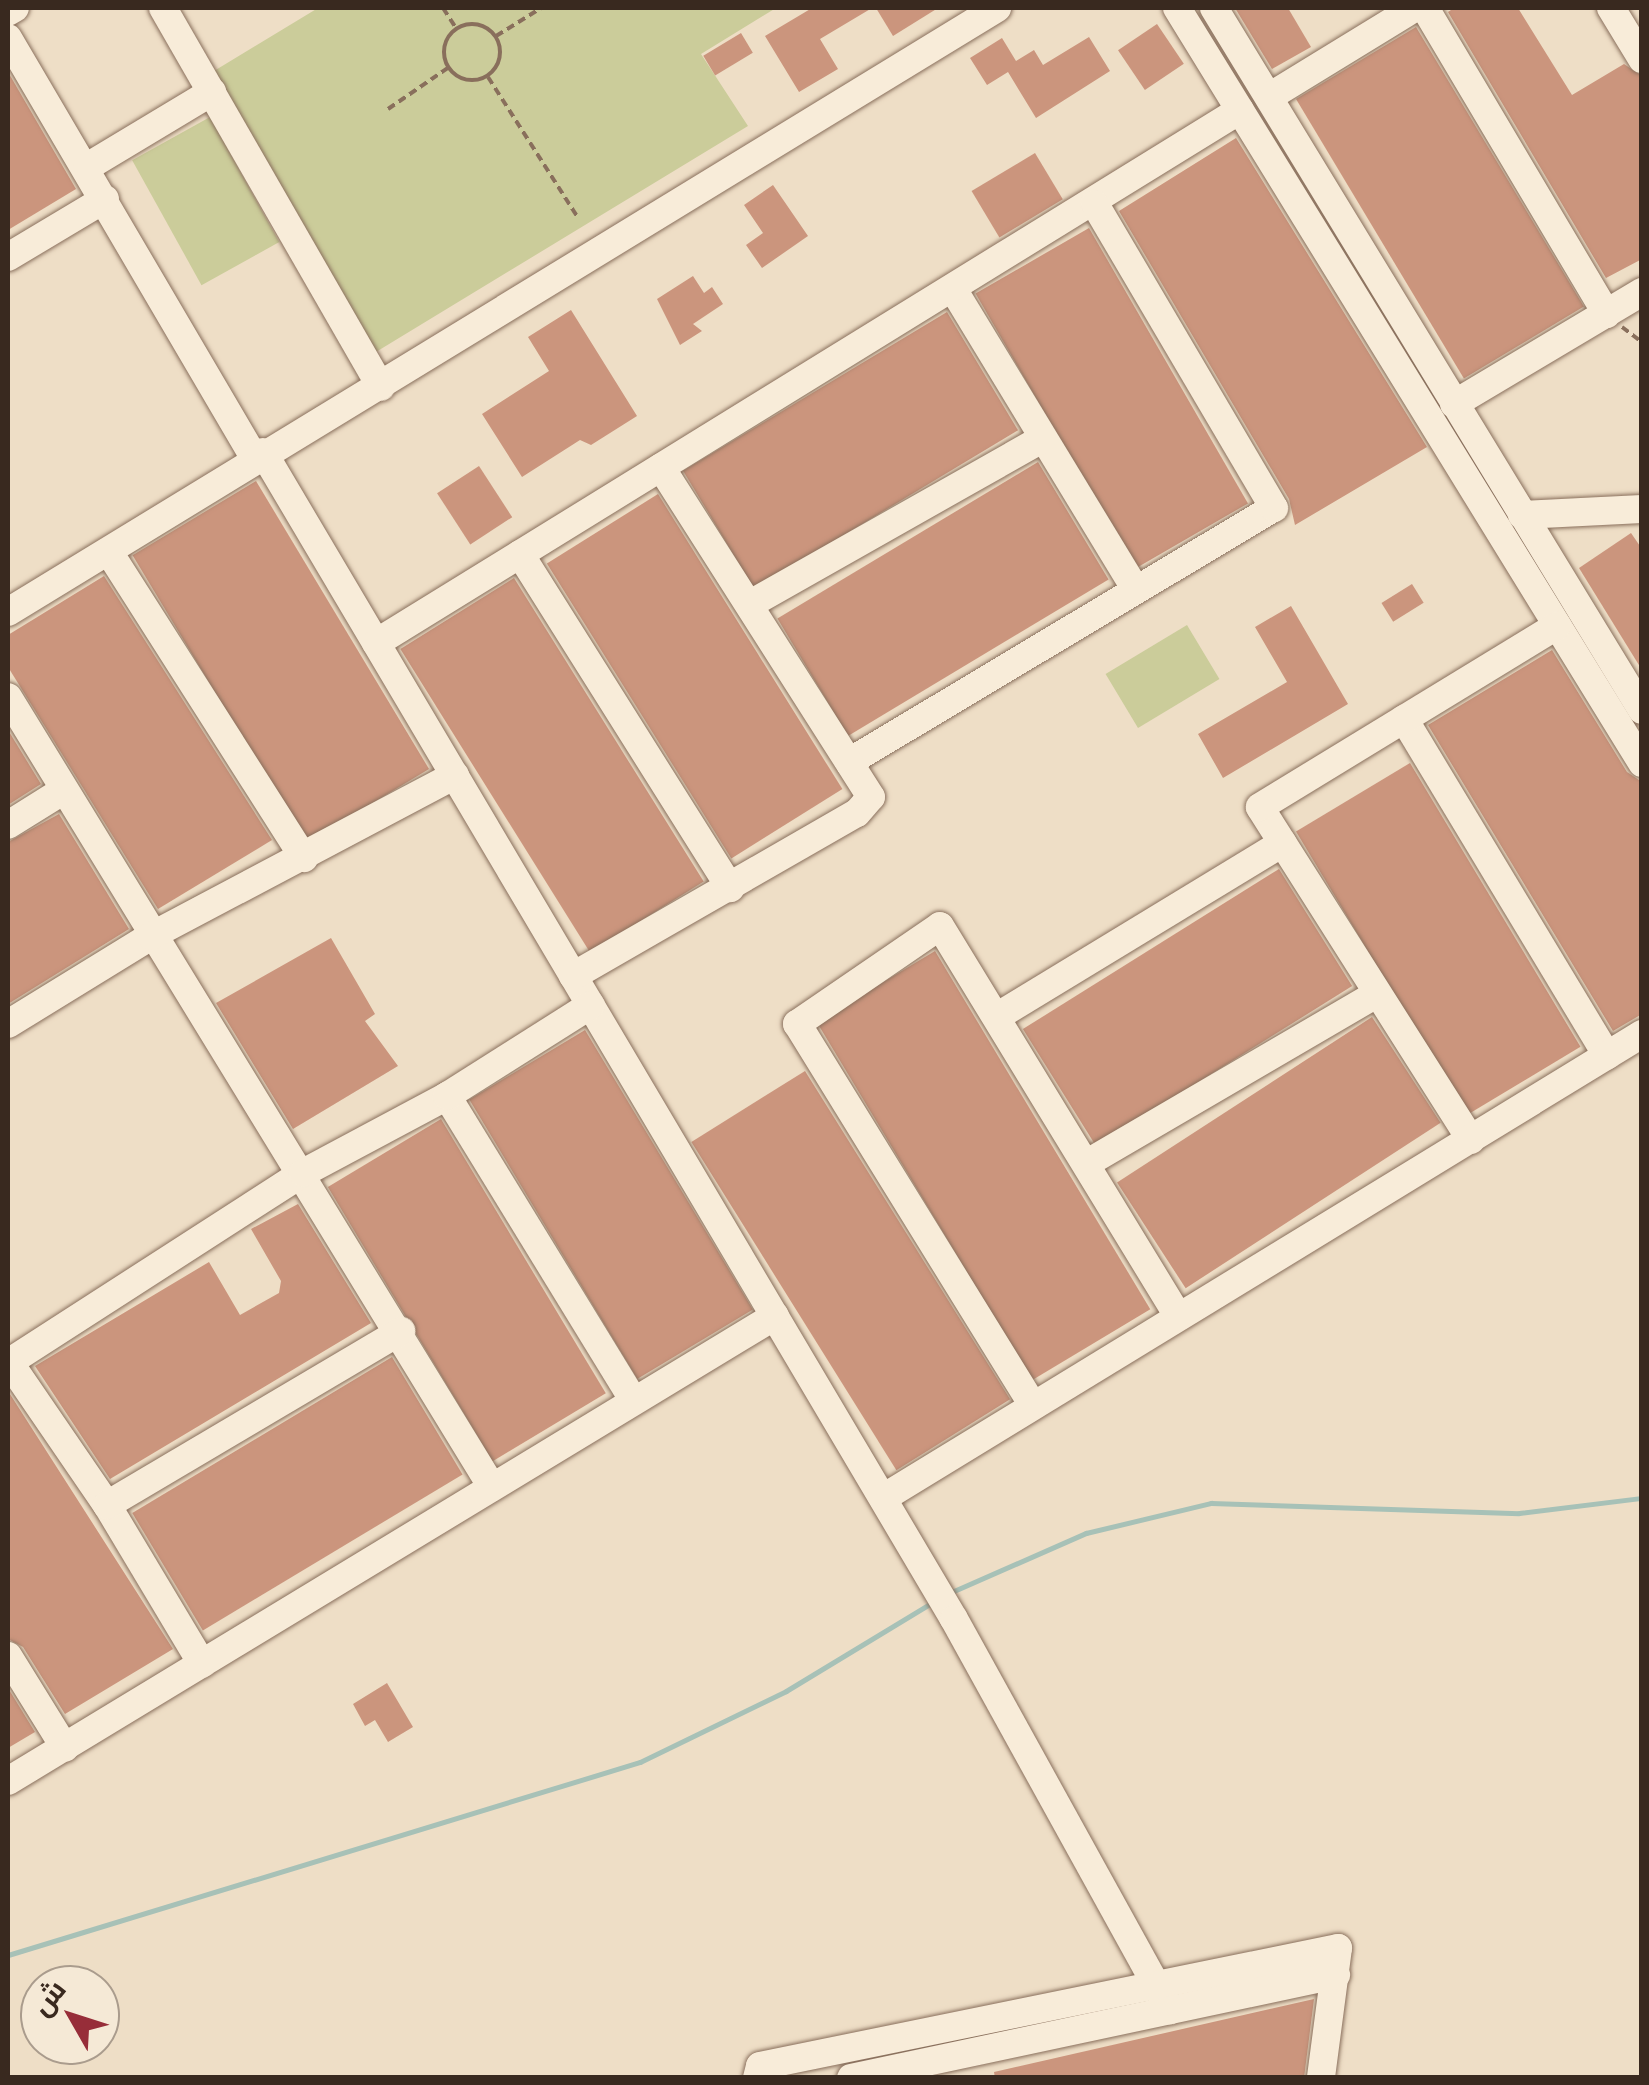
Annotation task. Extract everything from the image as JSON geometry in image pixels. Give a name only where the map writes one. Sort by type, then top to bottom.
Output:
[{"type":"street","points":[[8,12],[15,8]]},
{"type":"street","points":[[163,8],[381,387]]},
{"type":"street","points":[[8,612],[258,455],[381,387],[996,8]]},
{"type":"street","points":[[1177,8],[1642,763]]},
{"type":"street","points":[[1214,8],[1642,710]]},
{"type":"street","points":[[1268,96],[1414,8]]},
{"type":"street","points":[[1425,8],[1607,314]]},
{"type":"street","points":[[1611,8],[1642,59]]},
{"type":"street","points":[[8,38],[258,455],[376,643],[883,1498],[1170,2010]]},
{"type":"street","points":[[87,167],[212,92]]},
{"type":"street","points":[[376,643],[1095,204],[1240,110]]},
{"type":"street","points":[[8,256],[105,199]]},
{"type":"street","points":[[849,762],[1274,508],[1095,204]]},
{"type":"street","points":[[953,289],[1136,590]]},
{"type":"street","points":[[1454,404],[1642,292]]},
{"type":"street","points":[[752,603],[1042,440]]},
{"type":"street","points":[[574,976],[857,813],[871,796],[752,603],[662,467]]},
{"type":"street","points":[[1522,515],[1642,509]]},
{"type":"street","points":[[109,552],[304,858]]},
{"type":"street","points":[[520,554],[730,888]]},
{"type":"street","points":[[1471,1140],[1260,806],[1557,626]]},
{"type":"street","points":[[8,697],[151,936],[401,1331],[490,1484]]},
{"type":"street","points":[[1404,718],[1607,1055]]},
{"type":"street","points":[[8,1024],[151,936],[454,775]]},
{"type":"street","points":[[8,825],[64,790]]},
{"type":"street","points":[[998,1016],[1282,844]]},
{"type":"street","points":[[1032,1404],[797,1024],[940,926],[1088,1162],[1177,1315]]},
{"type":"street","points":[[1088,1162],[1376,994]]},
{"type":"street","points":[[202,1664],[107,1506],[8,1362],[303,1174],[448,1096],[590,1005]]},
{"type":"street","points":[[883,1498],[1642,1034]]},
{"type":"street","points":[[448,1096],[632,1400]]},
{"type":"street","points":[[8,1781],[490,1484],[775,1316]]},
{"type":"street","points":[[107,1506],[401,1331]]},
{"type":"street","points":[[8,1656],[65,1748]]},
{"type":"street","points":[[757,2078],[760,2066],[1338,1948],[1320,2078]]},
{"type":"street","points":[[852,2078],[1336,1975]]},
{"type":"path","points":[[443,8],[456,28]]},
{"type":"path","points":[[496,36],[541,8]]},
{"type":"path","points":[[473,23],[496,36],[499,62],[488,76],[469,80],[449,67],[445,44],[456,28],[473,23]]},
{"type":"path","points":[[388,110],[449,67]]},
{"type":"path","points":[[488,76],[577,216]]},
{"type":"green space","points":[[318,8],[776,8],[701,54],[748,126],[371,355],[214,71]]},
{"type":"green space","points":[[210,117],[279,242],[201,285],[132,160]]},
{"type":"green space","points":[[1187,625],[1219,679],[1138,728],[1106,674]]},
{"type":"building","points":[[812,8],[872,8],[820,39],[838,69],[799,92],[765,36]]},
{"type":"building","points":[[876,8],[938,8],[893,36]]},
{"type":"building","points":[[1235,8],[1288,8],[1311,47],[1272,69]]},
{"type":"building","points":[[1454,8],[1518,8],[1572,95],[1624,64],[1642,76],[1642,259],[1606,278],[1448,12]]},
{"type":"building","points":[[1157,24],[1184,64],[1145,90],[1118,50]]},
{"type":"building","points":[[1416,27],[1584,306],[1464,379],[1296,99]]},
{"type":"building","points":[[741,33],[753,53],[715,75],[703,56]]},
{"type":"building","points":[[1089,37],[1110,71],[1036,118],[1008,72],[987,85],[970,58],[1002,38],[1016,61],[1034,50],[1043,65]]},
{"type":"building","points":[[8,72],[76,189],[8,230]]},
{"type":"building","points":[[1236,138],[1427,447],[1295,525],[1289,499],[1119,211]]},
{"type":"building","points":[[1035,153],[1063,199],[999,237],[972,191]]},
{"type":"building","points":[[773,185],[808,236],[762,268],[746,245],[763,233],[744,205]]},
{"type":"building","points":[[1089,228],[1248,503],[1135,569],[976,294]]},
{"type":"building","points":[[693,276],[704,293],[712,287],[723,304],[693,324],[702,331],[680,345],[657,299]]},
{"type":"building","points":[[571,310],[637,416],[591,445],[580,440],[522,477],[482,414],[549,371],[528,337]]},
{"type":"building","points":[[947,312],[1018,430],[754,589],[683,471]]},
{"type":"building","points":[[1038,462],[1109,579],[848,736],[777,619]]},
{"type":"building","points":[[479,466],[512,517],[470,544],[437,493]]},
{"type":"building","points":[[256,481],[429,769],[306,843],[133,555]]},
{"type":"building","points":[[658,494],[842,789],[731,859],[547,563]]},
{"type":"building","points":[[1631,533],[1642,549],[1642,670],[1579,568]]},
{"type":"building","points":[[104,576],[272,840],[158,909],[8,667],[8,635]]},
{"type":"building","points":[[514,578],[704,882],[590,953],[400,649]]},
{"type":"building","points":[[1412,584],[1424,603],[1393,622],[1381,603]]},
{"type":"building","points":[[1291,606],[1348,704],[1223,778],[1198,734],[1287,682],[1255,627]]},
{"type":"building","points":[[1552,650],[1627,772],[1642,782],[1642,1014],[1613,1031],[1428,725]]},
{"type":"building","points":[[8,730],[41,784],[8,805]]},
{"type":"building","points":[[1410,763],[1580,1047],[1466,1115],[1296,832]]},
{"type":"building","points":[[59,814],[129,929],[8,1004],[8,842]]},
{"type":"building","points":[[1279,869],[1352,986],[1096,1146],[1023,1029]]},
{"type":"building","points":[[331,938],[375,1014],[365,1021],[398,1066],[293,1129],[216,1003]]},
{"type":"building","points":[[935,951],[1150,1309],[1032,1380],[817,1022]]},
{"type":"building","points":[[1372,1017],[1441,1123],[1186,1288],[1117,1183]]},
{"type":"building","points":[[585,1030],[753,1309],[637,1379],[469,1100]]},
{"type":"building","points":[[805,1071],[1010,1399],[896,1470],[691,1142]]},
{"type":"building","points":[[441,1119],[606,1393],[493,1461],[328,1187]]},
{"type":"building","points":[[298,1204],[371,1323],[110,1479],[35,1366],[209,1262],[240,1315],[279,1293],[281,1281],[251,1229]]},
{"type":"building","points":[[392,1357],[463,1474],[203,1630],[132,1513]]},
{"type":"building","points":[[8,1391],[173,1649],[65,1714],[23,1647],[8,1639]]},
{"type":"building","points":[[387,1683],[413,1727],[388,1742],[375,1720],[365,1726],[353,1704]]},
{"type":"building","points":[[8,1688],[35,1732],[8,1748]]},
{"type":"building","points":[[1314,1999],[1304,2078],[995,2078],[994,2072]]},
{"type":"waterway","points":[[947,1594],[1086,1533],[1211,1503],[1519,1513],[1642,1498]]},
{"type":"waterway","points":[[8,1955],[640,1762],[786,1691],[933,1602]]}]
